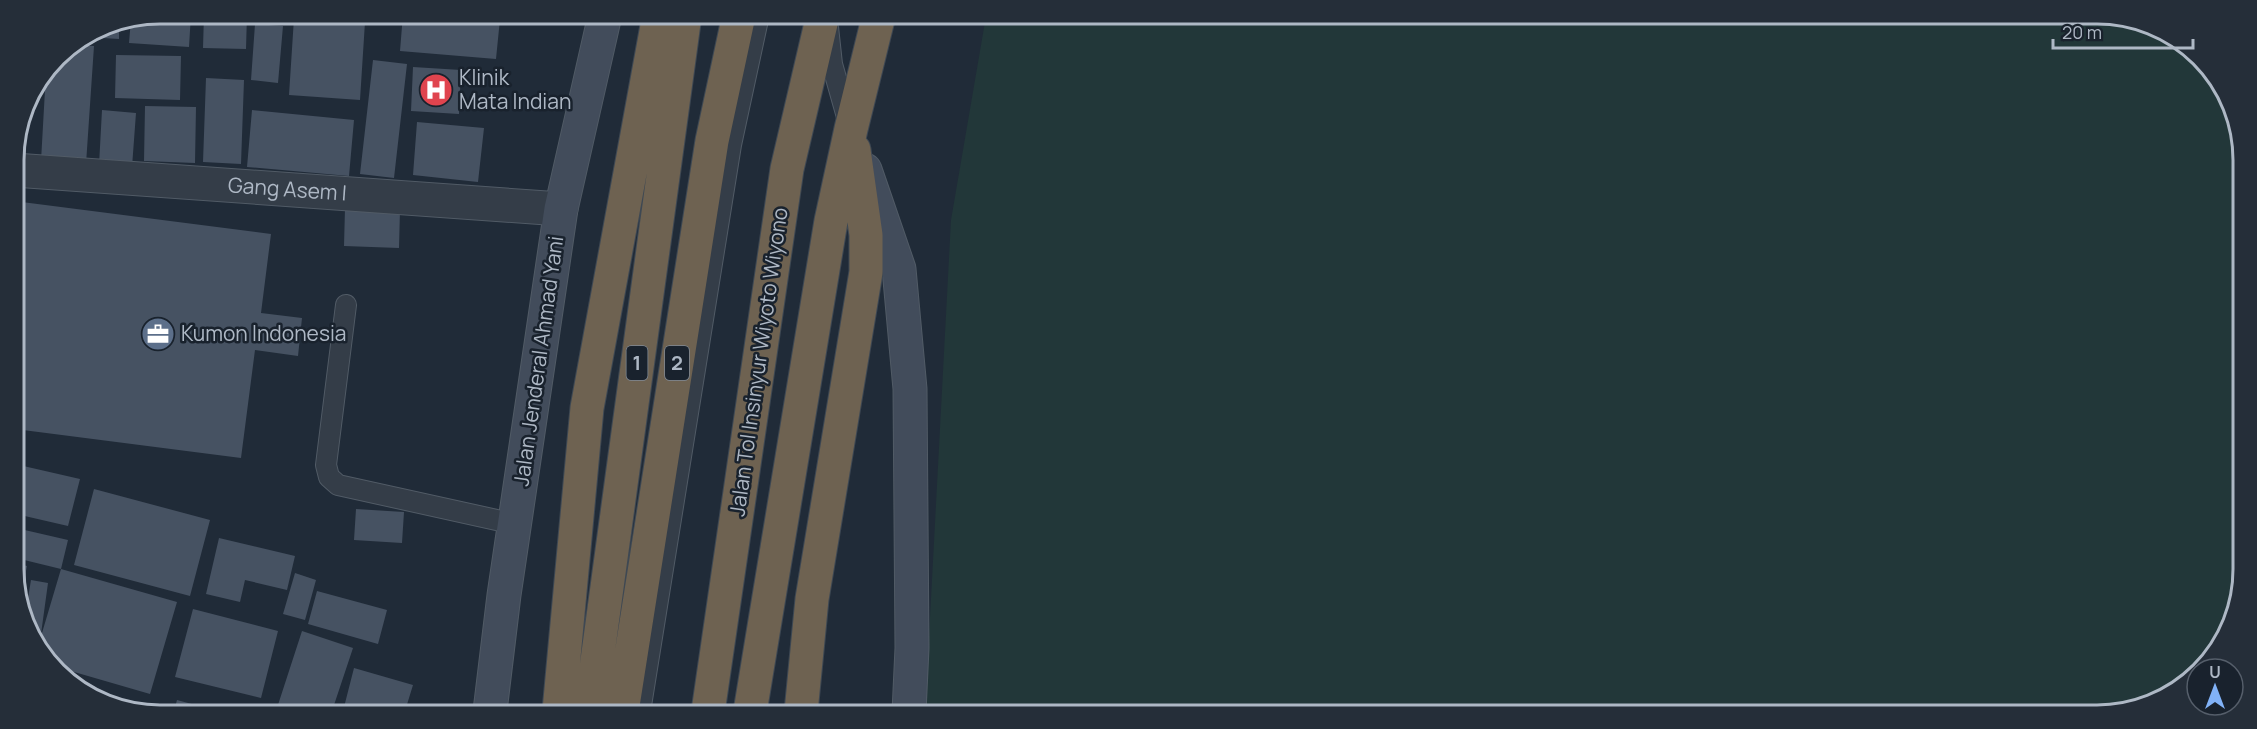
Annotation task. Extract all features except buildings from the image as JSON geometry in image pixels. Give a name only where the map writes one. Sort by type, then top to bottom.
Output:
[{"type":"highway","points":[[560,705],[587,408],[656,24]]},
{"type":"highway","name":"1","points":[[591,705],[684,24]]},
{"type":"highway","name":"2","points":[[623,705],[711,152],[737,24]]},
{"type":"highway","name":"Jalan Tol Insinyur Wiyoto Wiyono","points":[[709,705],[787,169],[822,24]]},
{"type":"highway","points":[[751,705],[830,232],[851,129],[877,24]]},
{"type":"highway","points":[[802,705],[812,599],[866,272],[866,236],[851,129]]},
{"type":"main road","name":"Jalan Jenderal Ahmad Yani","points":[[491,705],[561,209],[603,24]]},
{"type":"main road","points":[[851,129],[899,269],[910,389],[912,648],[909,705]]},
{"type":"street","name":"Gang Asem I","points":[[24,171],[561,209]]},
{"type":"lane","points":[[641,705],[731,145],[757,24]]},
{"type":"lane","points":[[701,705],[776,213],[814,24]]},
{"type":"lane","points":[[825,24],[832,64],[851,129]]},
{"type":"lane","points":[[346,305],[326,465],[329,477],[338,485],[515,524]]},
{"type":"green space","points":[[985,24],[2115,25],[2149,34],[2180,52],[2205,77],[2223,108],[2233,151],[2232,587],[2223,621],[2205,652],[2200,657],[2185,657],[2185,672],[2149,695],[2106,705],[925,705],[951,220]]},
{"type":"place","name":"Klinik Mata Indian","points":[[436,90]]},
{"type":"place","name":"Kumon Indonesia","points":[[158,334]]}]
